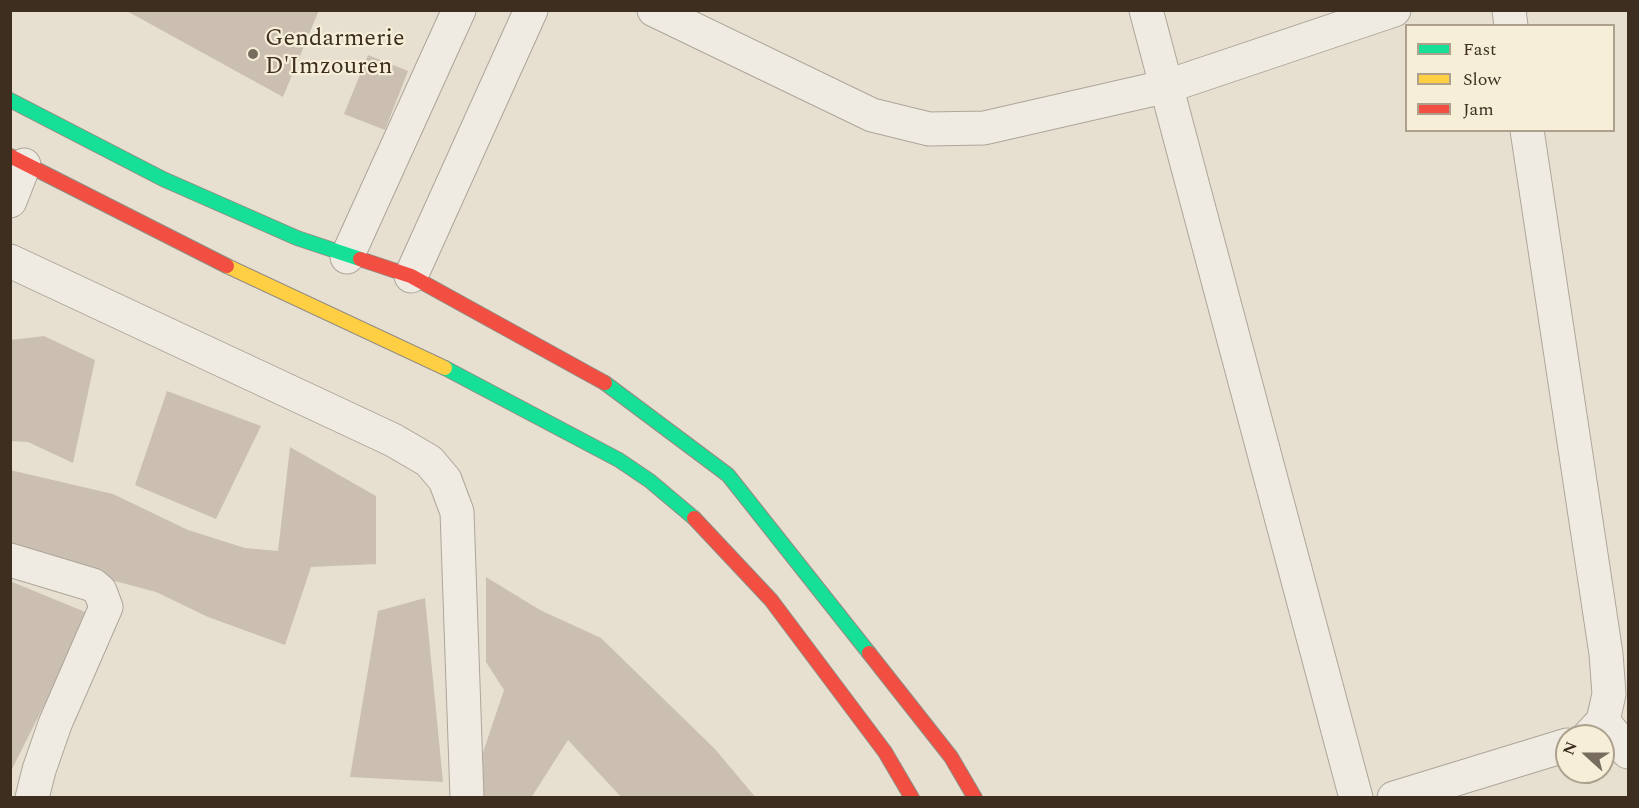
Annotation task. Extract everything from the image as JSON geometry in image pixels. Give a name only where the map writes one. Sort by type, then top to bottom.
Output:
[{"type":"highway","points":[[10,100],[163,178],[297,238],[347,257],[411,276],[603,381],[728,476],[951,758],[975,798]]},
{"type":"highway","points":[[17,161],[223,264],[463,376],[619,460],[650,481],[690,515],[771,600],[885,752],[912,798]]},
{"type":"street","points":[[347,257],[459,10]]},
{"type":"street","points":[[411,276],[531,10]]},
{"type":"street","points":[[654,10],[872,115],[929,129],[984,128],[1168,86],[1394,10]]},
{"type":"street","points":[[1146,10],[1356,798]]},
{"type":"street","points":[[1527,132],[1605,654],[1609,693],[1598,724]]},
{"type":"street","points":[[10,201],[17,161]]},
{"type":"street","points":[[10,261],[382,435],[429,461],[445,480],[457,512],[467,798]]},
{"type":"street","points":[[10,560],[93,585],[100,591],[106,607],[55,724],[32,798]]},
{"type":"street","points":[[1615,742],[1629,752]]},
{"type":"street","points":[[1394,798],[1555,749]]},
{"type":"building","name":"Gendarmerie D'Imzouren","points":[[125,10],[319,10],[283,97]]},
{"type":"building","points":[[368,55],[408,71],[385,130],[344,114]]},
{"type":"building","points":[[44,336],[95,360],[73,463],[28,442],[10,441],[10,340]]},
{"type":"building","points":[[167,391],[261,426],[216,519],[135,485]]},
{"type":"building","points":[[290,447],[376,496],[376,564],[311,567],[285,645],[208,617],[156,592],[85,573],[10,545],[10,470],[113,494],[188,530],[245,548],[278,551]]},
{"type":"building","points":[[486,577],[540,610],[601,638],[715,749],[756,798],[622,798],[568,740],[531,798],[481,798],[470,791],[504,690],[486,662]]},
{"type":"building","points":[[10,581],[90,614],[10,773]]},
{"type":"building","points":[[425,598],[443,782],[350,777],[378,611]]},
{"type":"traffic: fast","points":[[10,100],[163,179],[297,238],[360,259]]},
{"type":"traffic: fast","points":[[445,368],[619,460],[650,481],[694,518]]},
{"type":"traffic: fast","points":[[605,383],[728,475],[869,653]]},
{"type":"traffic: slow","points":[[227,266],[445,368]]},
{"type":"traffic: jam","points":[[10,156],[227,266]]},
{"type":"traffic: jam","points":[[360,259],[411,276],[605,383]]},
{"type":"traffic: jam","points":[[694,518],[771,600],[885,752],[912,798]]},
{"type":"traffic: jam","points":[[869,653],[951,757],[975,798]]},
{"type":"place","name":"Gendarmerie D'Imzouren","points":[[253,54]]}]
